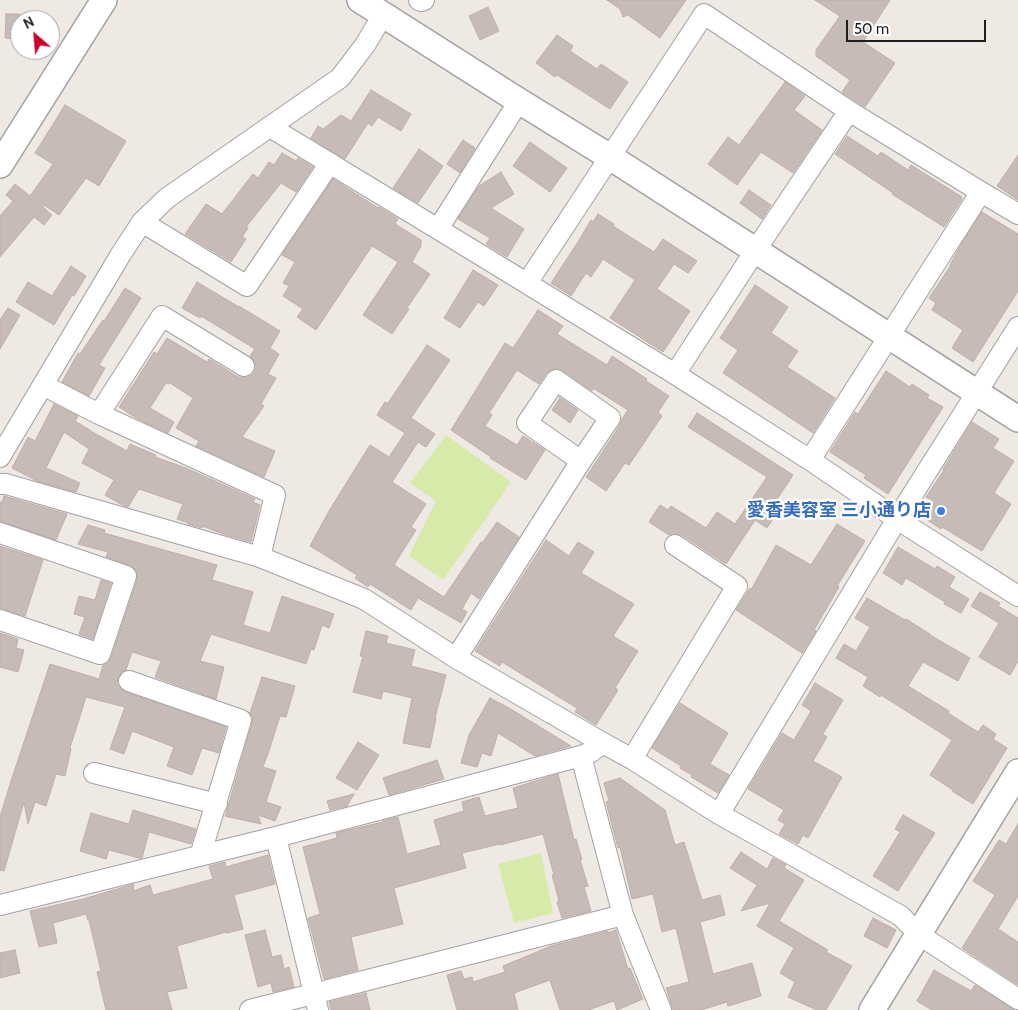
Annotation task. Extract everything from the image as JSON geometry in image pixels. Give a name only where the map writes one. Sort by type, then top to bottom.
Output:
[{"type":"street","points":[[0,165],[104,0]]},
{"type":"street","points":[[360,0],[610,157],[1018,419]]},
{"type":"street","points":[[419,0],[424,0]]},
{"type":"street","points":[[527,283],[709,7],[849,111],[1018,214]]},
{"type":"street","points":[[0,457],[120,254],[142,222],[167,198],[340,78],[365,45],[383,15]]},
{"type":"street","points":[[438,229],[519,101]]},
{"type":"street","points":[[675,374],[849,111]]},
{"type":"street","points":[[270,127],[675,374],[1018,596]]},
{"type":"street","points":[[142,222],[247,286],[330,163]]},
{"type":"street","points":[[810,460],[981,192]]},
{"type":"street","points":[[100,414],[162,316],[244,366]]},
{"type":"street","points":[[719,814],[897,519],[1018,327]]},
{"type":"street","points":[[43,385],[100,414],[274,495],[260,557]]},
{"type":"street","points":[[456,658],[581,461]]},
{"type":"street","points":[[0,484],[15,486],[260,557],[364,599],[456,658],[632,759],[719,814],[901,916],[918,934],[1018,999]]},
{"type":"street","points":[[0,533],[126,576],[100,654],[0,620]]},
{"type":"street","points":[[632,759],[737,586],[675,545]]},
{"type":"street","points":[[130,681],[241,720],[200,856]]},
{"type":"street","points":[[0,905],[276,837],[581,756],[591,752],[603,743]]},
{"type":"street","points":[[581,756],[623,915],[661,1010]]},
{"type":"street","points":[[872,1010],[1018,772]]},
{"type":"street","points":[[94,774],[216,804]]},
{"type":"street","points":[[276,837],[316,1002]]},
{"type":"street","points":[[250,1010],[316,1002],[623,915]]},
{"type":"green space","points":[[446,435],[511,482],[443,580],[409,556],[436,501],[410,483]]},
{"type":"green space","points":[[541,853],[553,913],[514,923],[498,864]]},
{"type":"building","points":[[607,0],[686,0],[660,38],[628,15],[623,17],[620,9]]},
{"type":"building","points":[[815,0],[890,0],[863,42],[895,63],[865,107],[842,92],[850,80],[816,56],[816,50],[840,16]]},
{"type":"building","points":[[488,7],[499,31],[480,40],[469,16]]},
{"type":"building","points":[[6,14],[10,14],[10,38],[5,38]]},
{"type":"building","points":[[557,35],[573,46],[570,51],[597,69],[601,64],[628,82],[610,109],[557,75],[555,77],[536,63]]},
{"type":"building","points":[[785,82],[805,96],[794,110],[822,130],[793,173],[761,152],[737,185],[708,164],[728,137],[739,145]]},
{"type":"building","points":[[371,90],[411,114],[401,131],[378,117],[372,126],[368,123],[345,159],[311,138],[318,126],[323,129],[341,115],[351,121]]},
{"type":"building","points":[[65,105],[126,141],[99,186],[86,178],[59,215],[44,205],[43,207],[52,215],[44,225],[34,217],[0,257],[0,216],[13,201],[6,195],[15,184],[30,196],[53,164],[35,153]]},
{"type":"building","points":[[847,136],[878,156],[881,152],[908,170],[911,165],[962,197],[944,227],[892,194],[835,154]]},
{"type":"building","points":[[463,140],[475,148],[460,173],[447,164]]},
{"type":"building","points":[[530,142],[567,168],[550,192],[513,166]]},
{"type":"building","points":[[419,149],[443,166],[418,203],[393,188]]},
{"type":"building","points":[[282,153],[296,161],[298,158],[313,167],[296,192],[281,183],[246,227],[248,228],[242,237],[246,239],[231,262],[185,234],[206,204],[222,214],[253,174],[258,178],[269,162],[274,165]]},
{"type":"building","points":[[1018,155],[1018,200],[997,186]]},
{"type":"building","points":[[501,172],[514,194],[491,208],[524,229],[507,257],[486,244],[490,238],[458,219],[479,186]]},
{"type":"building","points":[[333,179],[398,219],[395,224],[421,240],[421,246],[412,262],[430,274],[392,334],[363,315],[398,262],[372,246],[316,330],[297,317],[303,309],[283,296],[289,286],[283,283],[295,262],[282,255]]},
{"type":"building","points":[[749,190],[771,205],[762,219],[740,203]]},
{"type":"building","points":[[982,212],[1018,234],[1018,291],[973,362],[952,348],[963,330],[932,310],[936,303],[929,298]]},
{"type":"building","points":[[598,214],[614,224],[613,226],[654,252],[663,239],[697,261],[688,273],[674,264],[657,289],[690,311],[663,352],[610,318],[635,280],[603,259],[591,277],[586,273],[571,296],[551,283],[591,220],[593,222]]},
{"type":"building","points":[[71,266],[86,276],[54,325],[16,302],[28,282],[52,296]]},
{"type":"building","points":[[473,270],[498,285],[484,306],[478,302],[460,328],[444,318]]},
{"type":"building","points":[[197,282],[280,331],[270,348],[279,354],[268,374],[276,378],[261,404],[264,406],[242,437],[275,451],[264,477],[196,446],[199,441],[176,428],[193,398],[170,383],[166,383],[150,408],[174,422],[168,433],[138,419],[119,407],[154,352],[157,354],[167,338],[207,362],[209,359],[238,377],[249,377],[254,373],[256,366],[250,356],[255,349],[201,316],[200,318],[182,308]]},
{"type":"building","points":[[755,285],[788,307],[771,333],[798,351],[787,367],[835,398],[813,433],[723,373],[738,350],[720,338]]},
{"type":"building","points":[[125,288],[141,298],[99,365],[105,368],[89,396],[62,382],[78,353],[80,354],[104,321]]},
{"type":"building","points":[[8,308],[20,315],[0,349],[0,320]]},
{"type":"building","points":[[538,310],[563,326],[557,334],[607,365],[612,356],[669,396],[658,412],[662,416],[629,465],[625,463],[606,491],[586,477],[628,410],[593,388],[592,391],[562,370],[556,368],[550,370],[539,384],[517,370],[489,413],[492,415],[485,426],[517,445],[523,436],[545,450],[526,480],[490,458],[451,430],[505,343],[513,348]]},
{"type":"building","points":[[427,345],[450,360],[411,418],[435,434],[426,447],[418,442],[392,482],[426,504],[411,527],[416,530],[394,565],[444,597],[481,542],[497,522],[519,537],[479,599],[471,593],[462,609],[467,612],[461,623],[418,598],[411,610],[370,584],[368,587],[355,578],[357,575],[310,546],[329,511],[370,445],[389,457],[405,433],[377,415],[385,402],[388,403]]},
{"type":"building","points":[[886,371],[910,387],[912,384],[929,395],[927,398],[943,407],[888,494],[864,478],[866,475],[830,452],[855,412],[858,414]]},
{"type":"building","points":[[559,397],[578,410],[570,423],[552,410]]},
{"type":"building","points":[[54,404],[78,416],[75,421],[127,451],[130,444],[156,455],[155,457],[186,468],[255,499],[253,502],[260,505],[251,542],[202,526],[202,528],[188,524],[177,519],[183,504],[139,489],[128,507],[105,495],[114,480],[82,463],[89,449],[64,432],[46,468],[80,483],[76,492],[37,481],[12,468],[28,437],[35,441]]},
{"type":"building","points":[[697,413],[793,475],[772,507],[778,511],[767,528],[755,520],[726,564],[682,535],[674,533],[669,535],[649,522],[660,505],[668,510],[671,506],[706,528],[717,512],[735,524],[767,477],[688,427]]},
{"type":"building","points":[[972,422],[999,439],[993,448],[1014,461],[994,493],[1011,504],[982,551],[921,516],[931,500],[926,497]]},
{"type":"building","points":[[4,496],[67,514],[56,540],[0,521],[0,502],[2,502]]},
{"type":"building","points":[[837,524],[865,541],[837,586],[839,587],[802,653],[736,610],[750,588],[751,590],[776,545],[811,565]]},
{"type":"building","points":[[88,525],[105,530],[104,533],[217,565],[212,580],[253,592],[243,625],[270,633],[282,596],[334,614],[329,628],[322,625],[314,650],[311,649],[306,664],[211,634],[200,661],[224,667],[216,699],[155,677],[161,661],[132,652],[126,670],[121,672],[118,678],[117,684],[120,688],[125,692],[226,727],[219,753],[202,748],[192,775],[167,766],[174,747],[132,731],[124,754],[110,749],[125,707],[86,697],[70,748],[65,776],[56,774],[46,806],[35,802],[28,824],[24,802],[4,871],[0,870],[0,817],[50,664],[99,679],[103,665],[108,663],[111,658],[137,580],[137,573],[130,565],[106,557],[108,552],[78,544]]},
{"type":"building","points":[[546,540],[569,556],[578,542],[594,552],[581,573],[634,604],[613,636],[638,651],[615,688],[618,690],[596,725],[575,712],[577,708],[502,662],[500,666],[475,651]]},
{"type":"building","points":[[0,546],[43,560],[25,616],[0,608]]},
{"type":"building","points":[[898,547],[935,569],[937,566],[955,577],[949,587],[969,599],[961,613],[944,604],[945,602],[906,578],[902,585],[883,573]]},
{"type":"building","points":[[101,580],[111,583],[93,639],[79,634],[85,617],[74,614],[79,596],[95,600]]},
{"type":"building","points":[[980,592],[1000,603],[998,606],[1018,618],[1018,661],[1010,675],[979,657],[999,623],[971,606]]},
{"type":"building","points":[[867,598],[970,658],[958,681],[923,662],[908,686],[949,711],[948,713],[978,732],[983,725],[996,734],[993,739],[1007,748],[973,804],[930,775],[952,740],[881,695],[880,697],[863,686],[868,677],[836,658],[844,644],[856,651],[870,627],[855,618]]},
{"type":"building","points":[[366,631],[388,636],[386,643],[415,650],[411,666],[446,675],[435,718],[430,748],[403,743],[412,698],[383,691],[381,699],[353,692],[363,656],[360,656]]},
{"type":"building","points":[[0,633],[18,639],[16,648],[24,650],[18,672],[0,667]]},
{"type":"building","points":[[262,677],[295,686],[286,717],[280,716],[263,767],[276,771],[266,802],[281,807],[275,821],[258,815],[261,824],[225,816],[252,723],[253,718],[250,713]]},
{"type":"building","points":[[815,683],[843,700],[823,734],[827,737],[813,761],[842,777],[808,838],[803,835],[798,844],[779,834],[785,824],[778,820],[784,810],[748,789],[782,733],[794,740],[811,711],[802,705]]},
{"type":"building","points":[[490,698],[571,746],[535,756],[498,733],[491,756],[482,753],[477,767],[461,763],[469,735]]},
{"type":"building","points":[[680,703],[728,733],[710,764],[729,775],[718,793],[691,777],[692,775],[680,768],[681,766],[652,748]]},
{"type":"building","points":[[358,742],[379,755],[357,790],[336,778]]},
{"type":"building","points":[[437,760],[444,779],[389,795],[383,778]]},
{"type":"building","points":[[558,774],[574,840],[576,839],[582,860],[580,860],[588,886],[584,887],[591,911],[562,918],[552,875],[554,875],[543,834],[462,853],[466,868],[394,888],[403,924],[351,937],[358,970],[324,979],[308,918],[320,914],[303,847],[337,838],[336,833],[398,817],[407,854],[441,845],[434,820],[464,811],[462,802],[479,797],[485,816],[518,808],[513,788]]},
{"type":"building","points":[[620,778],[665,810],[675,845],[684,842],[702,900],[720,895],[725,915],[700,922],[713,974],[752,963],[761,996],[728,1006],[727,1002],[701,1010],[673,1010],[666,988],[689,982],[676,928],[662,932],[653,894],[632,899],[620,847],[618,848],[606,802],[609,801],[604,783]]},
{"type":"building","points":[[354,794],[347,806],[330,810],[327,801]]},
{"type":"building","points":[[133,810],[196,829],[191,844],[149,832],[142,858],[109,850],[106,859],[80,851],[91,813],[129,824]]},
{"type":"building","points":[[903,815],[935,833],[898,891],[873,876],[900,832],[895,829]]},
{"type":"building","points":[[1018,824],[1018,896],[998,929],[1018,942],[1018,985],[962,948],[995,895],[973,881],[999,840],[1006,844]]},
{"type":"building","points":[[741,852],[767,869],[773,858],[786,865],[784,868],[804,880],[779,921],[828,950],[826,952],[852,966],[826,1010],[817,1010],[788,997],[795,982],[780,973],[794,948],[757,926],[770,903],[741,911],[757,885],[730,868]]},
{"type":"building","points":[[268,855],[275,884],[234,895],[243,929],[177,946],[187,988],[167,992],[172,1010],[106,1010],[97,972],[101,971],[86,914],[53,923],[57,943],[39,947],[30,911],[83,899],[134,884],[133,891],[150,885],[153,895],[213,879],[209,866],[225,862],[226,867]]},
{"type":"building","points":[[873,918],[896,930],[887,948],[864,936]]},
{"type":"building","points":[[265,930],[272,957],[281,955],[284,969],[289,967],[294,987],[273,992],[271,983],[258,987],[245,935]]},
{"type":"building","points":[[616,930],[628,969],[630,968],[643,999],[617,1010],[614,1001],[588,1010],[560,1010],[550,980],[514,993],[518,1010],[457,1010],[447,975],[461,971],[464,979],[472,977],[473,982],[505,972],[503,966],[551,946]]},
{"type":"building","points":[[15,950],[20,973],[0,978],[0,953]]},
{"type":"building","points":[[934,970],[971,991],[975,985],[1015,1010],[932,1010],[917,1001]]},
{"type":"building","points":[[366,993],[370,1010],[331,1010],[329,1002]]},
{"type":"place","name":"愛香美容室 三小通り店","points":[[941,511]]}]
